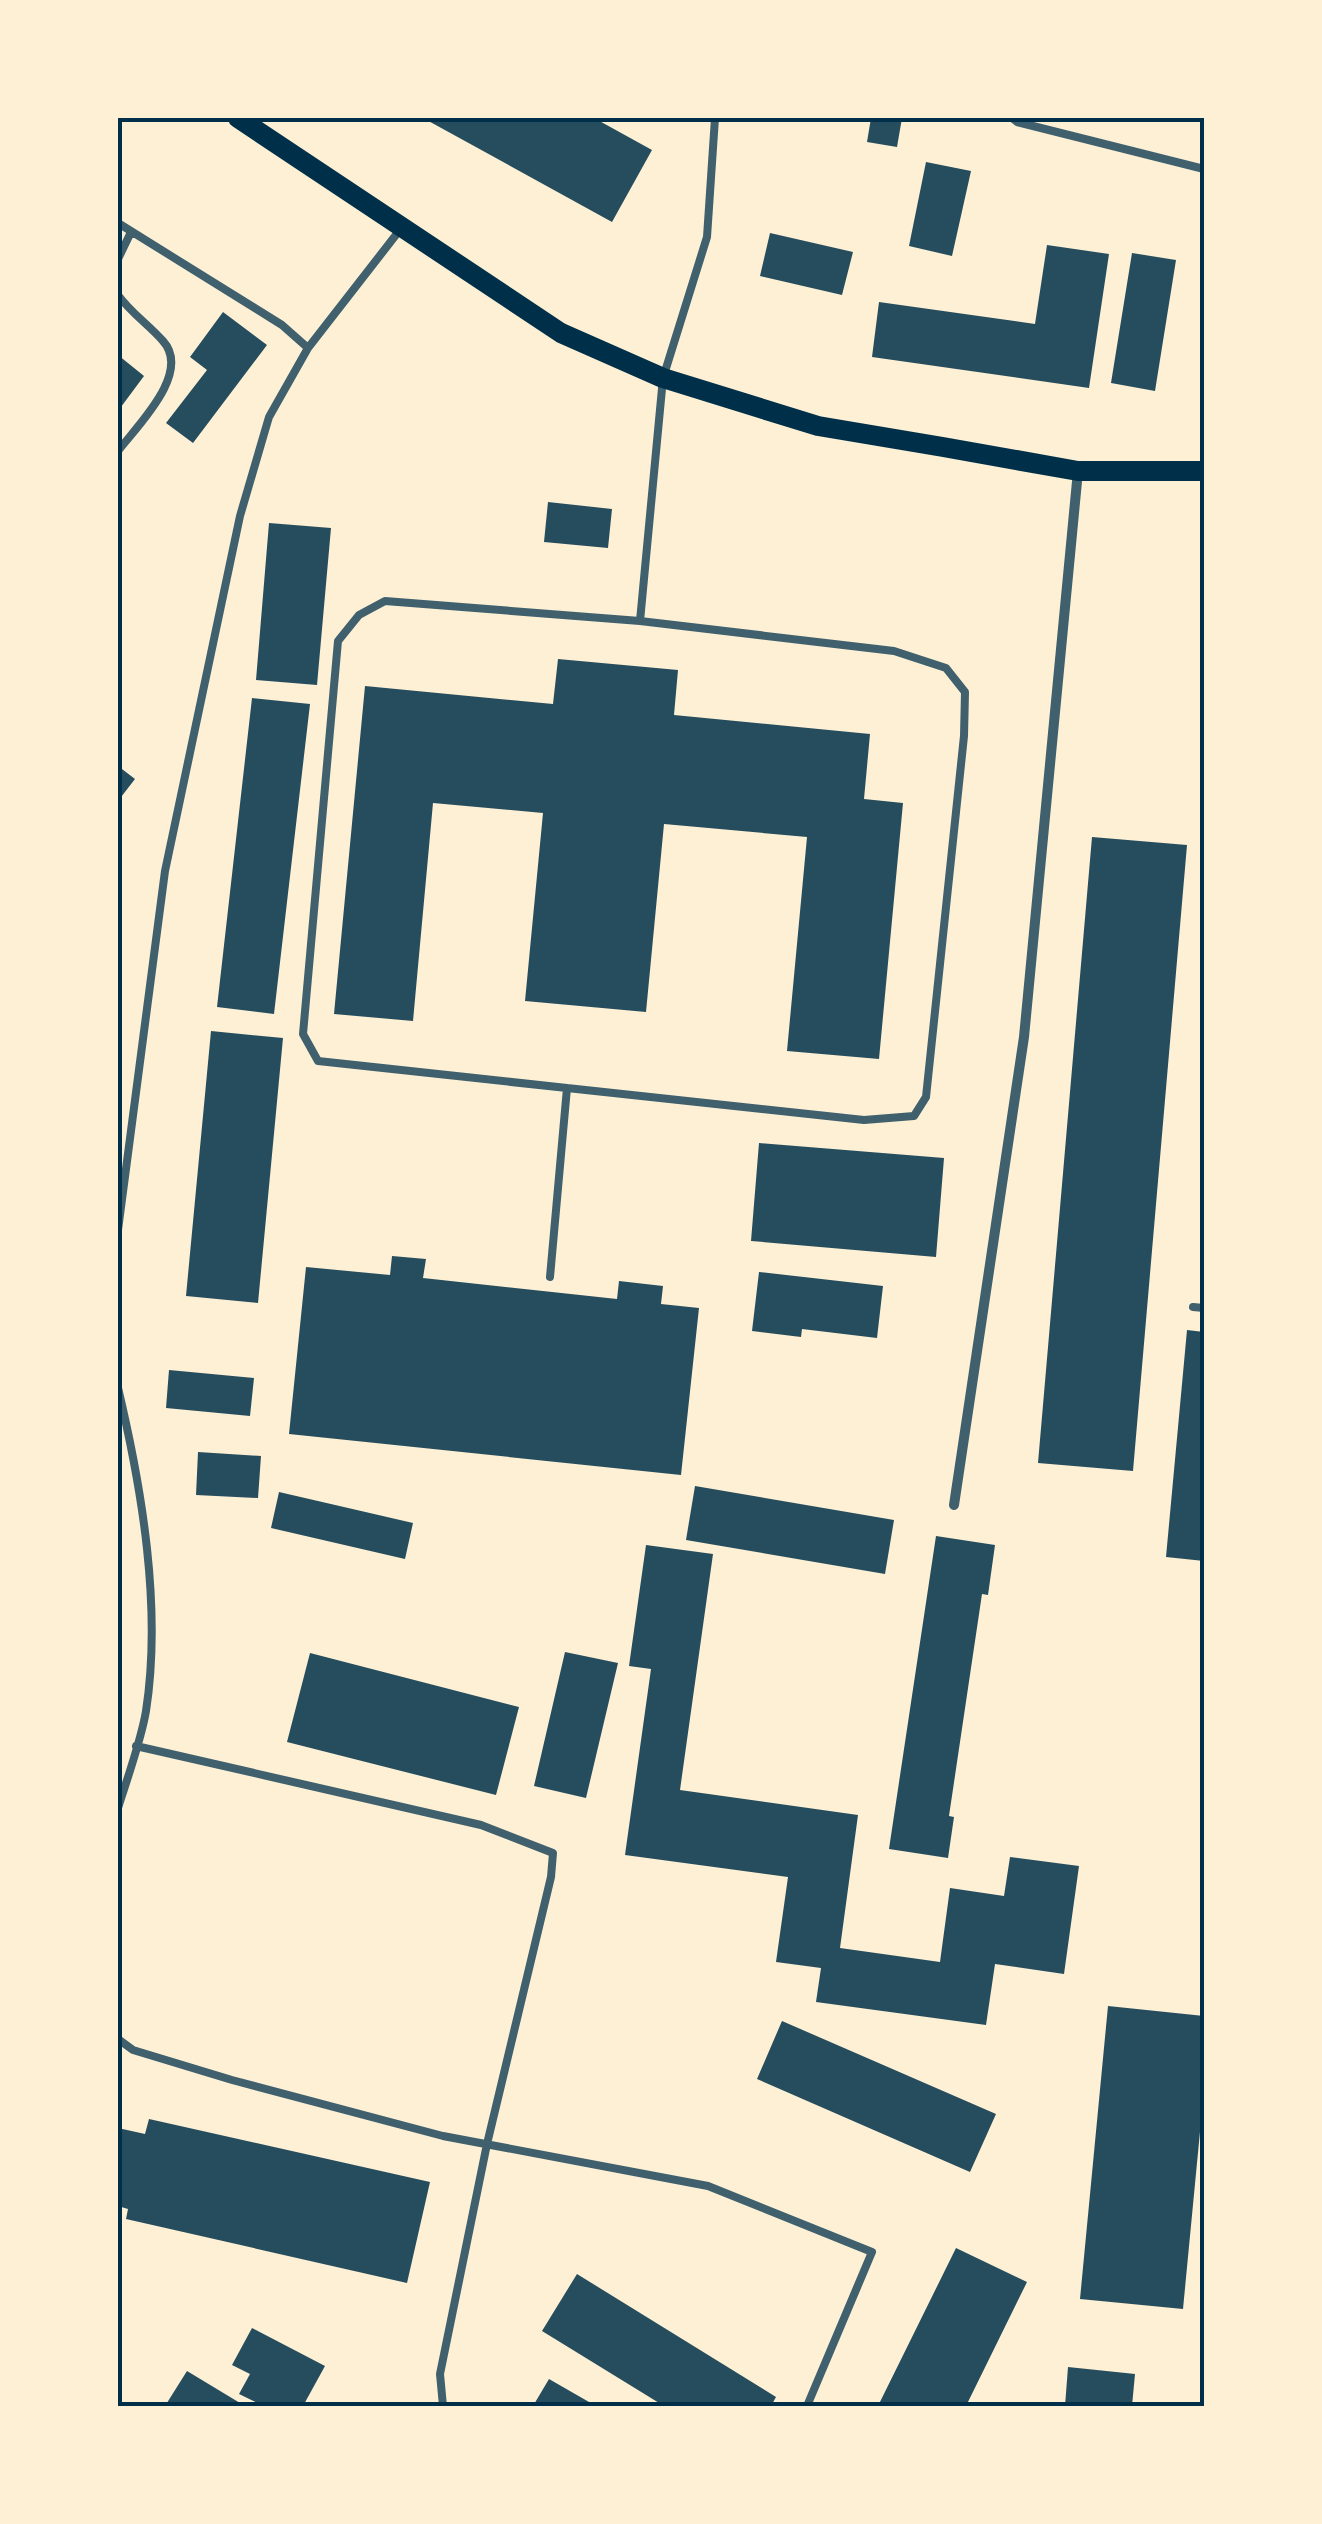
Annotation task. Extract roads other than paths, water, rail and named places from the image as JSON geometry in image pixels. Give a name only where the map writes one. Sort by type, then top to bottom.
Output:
[{"type":"main road","points":[[238,118],[561,334],[663,378],[818,426],[1078,470],[1204,471]]},
{"type":"street","points":[[954,1505],[1024,1037],[1078,470]]},
{"type":"lane","points":[[640,621],[663,378],[707,237],[715,118]]},
{"type":"lane","points":[[1012,118],[1204,169]]},
{"type":"lane","points":[[118,223],[282,326],[308,348]]},
{"type":"lane","points":[[118,1230],[166,871],[240,516],[269,417],[308,348],[402,227]]},
{"type":"lane","points":[[118,259],[132,232]]},
{"type":"lane","points":[[118,295],[128,310],[167,344],[171,368],[165,391],[118,451]]},
{"type":"lane","points":[[385,601],[640,621],[894,651],[946,668],[964,692],[964,736],[926,1097],[914,1116],[864,1120],[567,1088],[318,1061],[303,1034],[338,641],[359,615],[385,601]]},
{"type":"lane","points":[[550,1277],[567,1088]]},
{"type":"lane","points":[[1192,1307],[1204,1308]]},
{"type":"lane","points":[[118,1388],[136,1467],[153,1622],[145,1713],[118,1808]]},
{"type":"lane","points":[[136,1746],[480,1825],[553,1853],[551,1877],[487,2144],[440,2374],[443,2406]]},
{"type":"lane","points":[[118,2039],[133,2050],[232,2080],[442,2136],[708,2186],[872,2252],[807,2406]]}]
